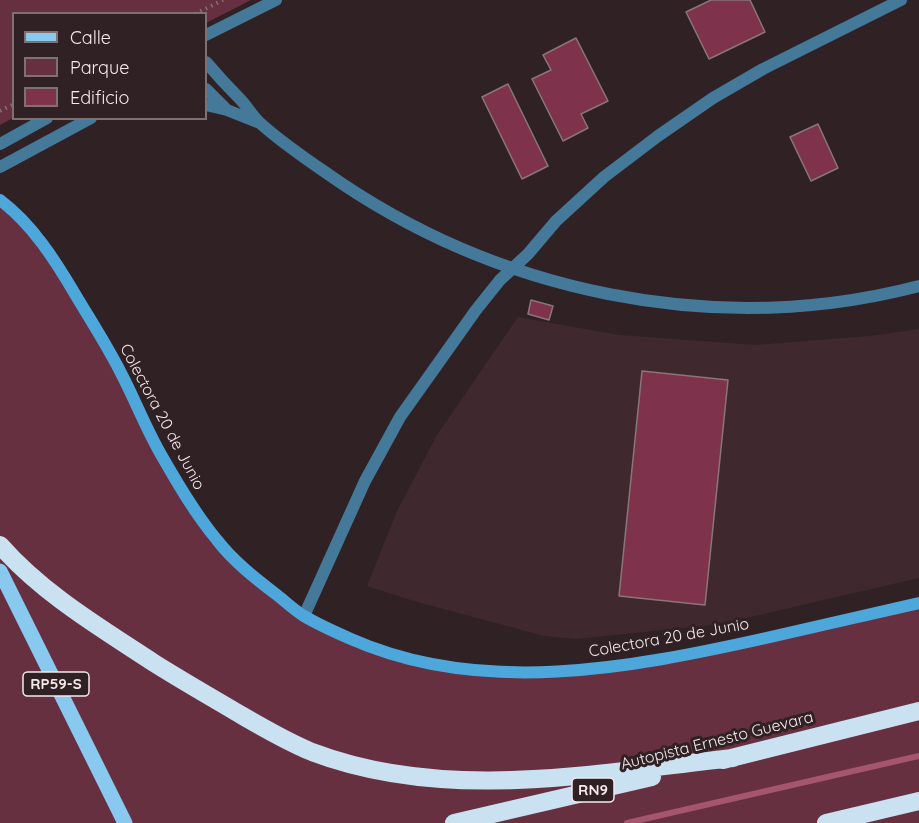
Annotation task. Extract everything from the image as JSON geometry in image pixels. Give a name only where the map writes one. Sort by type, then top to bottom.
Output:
[{"type":"highway","points":[[0,545],[37,581],[98,627],[177,678],[271,732],[312,752],[399,774],[445,779],[494,780],[567,776],[733,758]]},
{"type":"highway","name":"Autopista Ernesto Guevara","points":[[454,823],[733,758],[919,711]]},
{"type":"highway","points":[[826,823],[919,801]]},
{"type":"main road","name":"Colectora 20 de Junio","points":[[0,200],[45,246],[120,372],[161,454],[189,502],[218,542],[255,578],[304,616],[375,650],[414,661],[456,669],[559,671],[633,664],[720,648],[919,603]]},
{"type":"main road","name":"RP59-S","points":[[0,571],[125,823]]},
{"type":"street","points":[[207,34],[276,0]]},
{"type":"street","points":[[304,616],[365,481],[400,417],[476,310],[500,280],[513,269],[556,221],[604,177],[713,98],[763,69],[901,0]]},
{"type":"street","points":[[207,63],[258,122],[356,195],[461,250],[513,269],[595,292],[639,301],[696,307],[758,308],[819,305],[893,293],[919,286]]},
{"type":"street","points":[[207,90],[227,110]]},
{"type":"street","points":[[207,105],[258,122]]},
{"type":"street","points":[[0,144],[43,120]]},
{"type":"street","points":[[0,167],[87,120]]},
{"type":"path","points":[[199,12],[223,0]]},
{"type":"shaded area","points":[[518,317],[619,335],[755,345],[870,336],[919,329],[919,578],[720,624],[577,639],[544,636],[367,586],[397,511],[437,435]]},
{"type":"green space","points":[[0,0],[251,0],[207,22],[207,12],[12,12],[12,119],[0,125]]},
{"type":"green space","points":[[0,200],[45,246],[218,542],[331,630],[456,669],[633,664],[919,603],[919,823],[0,823]]},
{"type":"building","points":[[711,0],[750,0],[765,32],[709,59],[686,12]]},
{"type":"building","points":[[576,38],[608,101],[581,114],[588,128],[563,141],[532,79],[551,70],[543,55]]},
{"type":"building","points":[[508,84],[548,166],[522,179],[482,97]]},
{"type":"building","points":[[818,124],[838,168],[811,181],[790,137]]},
{"type":"building","points":[[531,300],[553,306],[549,320],[528,314]]},
{"type":"building","points":[[642,371],[728,380],[705,605],[619,596]]},
{"type":"waterway","points":[[627,823],[919,756]]}]
